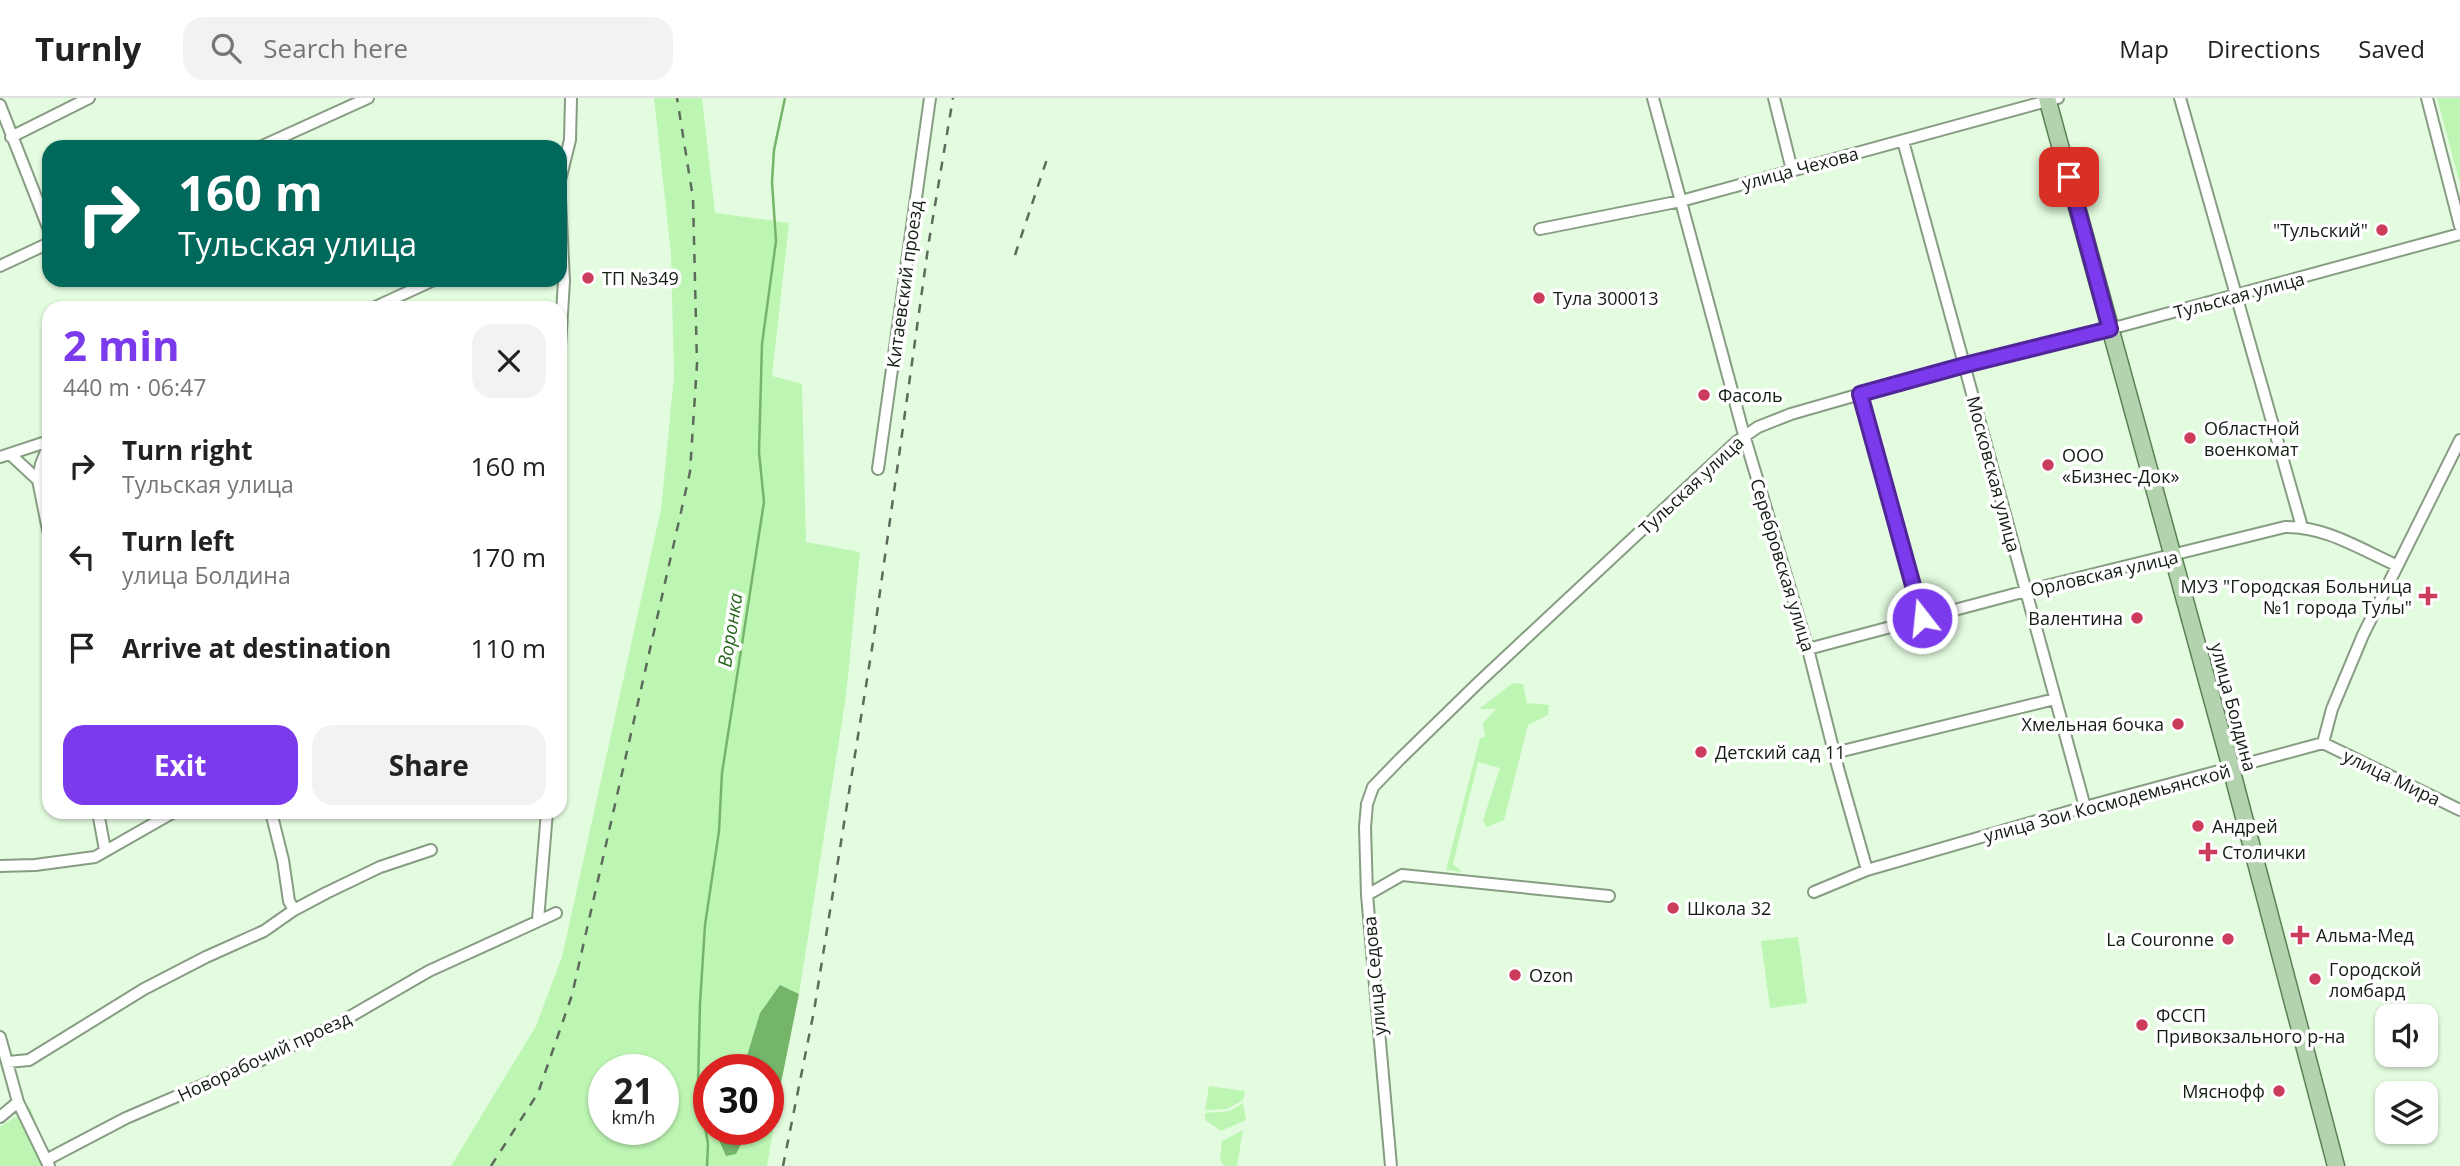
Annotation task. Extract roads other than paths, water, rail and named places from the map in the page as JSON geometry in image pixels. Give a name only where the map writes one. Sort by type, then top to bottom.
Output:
[{"type":"main road","name":"улица Болдина","points":[[2051,99],[2110,329],[2231,768],[2336,1166]]},
{"type":"street","points":[[11,137],[89,98]]},
{"type":"street","points":[[275,140],[368,98]]},
{"type":"street","points":[[567,152],[570,140],[571,98]]},
{"type":"street","name":"Китаевский проезд","points":[[878,469],[930,98]]},
{"type":"street","name":"Серебровская улица","points":[[1653,98],[1744,435],[1808,649],[1833,753],[1867,870]]},
{"type":"street","points":[[1774,98],[1792,170]]},
{"type":"street","points":[[2180,98],[2302,527]]},
{"type":"street","points":[[2427,98],[2460,226]]},
{"type":"street","name":"улица Чехова","points":[[1540,229],[1681,201],[2051,99]]},
{"type":"street","points":[[0,105],[42,213]]},
{"type":"street","name":"Московская улица","points":[[1903,141],[2085,807]]},
{"type":"street","name":"Тульская улица","points":[[1373,787],[1478,683],[1744,435],[1791,414],[1860,394],[2236,296],[2460,234]]},
{"type":"street","points":[[0,266],[42,246]]},
{"type":"street","points":[[388,301],[419,287]]},
{"type":"street","points":[[1860,394],[1922,618]]},
{"type":"street","points":[[2323,743],[2332,709],[2396,565],[2460,440]]},
{"type":"street","points":[[6,456],[42,445]]},
{"type":"street","points":[[6,456],[38,480]]},
{"type":"street","points":[[42,461],[38,480],[42,500]]},
{"type":"street","name":"Орловская улица","points":[[1808,649],[2285,527],[2302,527],[2338,538],[2396,565]]},
{"type":"street","points":[[1833,753],[2054,699]]},
{"type":"street","name":"улица Зои Космодемьянской","points":[[1814,892],[1867,870],[2085,807],[2323,743]]},
{"type":"street","name":"улица Мира","points":[[2323,743],[2460,810]]},
{"type":"street","name":"улица Седова","points":[[1373,787],[1367,804],[1365,827],[1367,895],[1391,1166]]},
{"type":"street","points":[[100,819],[105,850]]},
{"type":"street","points":[[0,866],[35,865],[94,857],[161,819]]},
{"type":"street","points":[[273,819],[289,901],[295,910]]},
{"type":"street","points":[[538,920],[546,819]]},
{"type":"street","points":[[8,1062],[29,1060],[144,989],[206,957],[253,937],[295,910],[380,867],[431,850]]},
{"type":"street","points":[[1367,895],[1402,875],[1609,896]]},
{"type":"street","name":"Новорабочий проезд","points":[[48,1163],[126,1118],[266,1058],[339,1023],[411,980],[556,914]]},
{"type":"street","points":[[0,1037],[18,1102],[48,1163]]},
{"type":"street","points":[[0,1116],[18,1102]]},
{"type":"waterway","name":"Воронка","points":[[707,1166],[708,1144],[698,1085],[705,925],[719,831],[722,773],[764,502],[759,452],[762,344],[776,241],[772,182],[774,150],[785,98]]},
{"type":"railway","points":[[491,1166],[538,1093],[572,995],[690,472],[697,364],[693,198],[677,98]]},
{"type":"railway","points":[[783,1166],[814,1011],[873,642],[929,241],[953,98]]},
{"type":"railway","points":[[1015,255],[1047,159]]},
{"type":"place","name":"\"Тульский\"","points":[[2382,230]]},
{"type":"place","name":"ТП №349","points":[[588,278]]},
{"type":"place","name":"Тула 300013","points":[[1539,298]]},
{"type":"place","name":"Фасоль","points":[[1704,395]]},
{"type":"place","name":"Областной военкомат","points":[[2190,438]]},
{"type":"place","name":"ООО «Бизнес-Док»","points":[[2048,465]]},
{"type":"place","name":"МУЗ \"Городская Больница №1 города Тулы\"","points":[[2428,596]]},
{"type":"place","name":"Валентина","points":[[2137,618]]},
{"type":"place","name":"Хмельная бочка","points":[[2178,724]]},
{"type":"place","name":"Детский сад 11","points":[[1701,752]]},
{"type":"place","name":"Андрей","points":[[2198,826]]},
{"type":"place","name":"Столички","points":[[2208,852]]},
{"type":"place","name":"Школа 32","points":[[1673,908]]},
{"type":"place","name":"Альма-Мед","points":[[2300,935]]},
{"type":"place","name":"La Couronne","points":[[2228,939]]},
{"type":"place","name":"Ozon","points":[[1515,975]]},
{"type":"place","name":"Городской ломбард","points":[[2315,979]]},
{"type":"place","name":"ФССП Привокзального р-на","points":[[2142,1025]]},
{"type":"place","name":"Мяснофф","points":[[2279,1091]]}]
